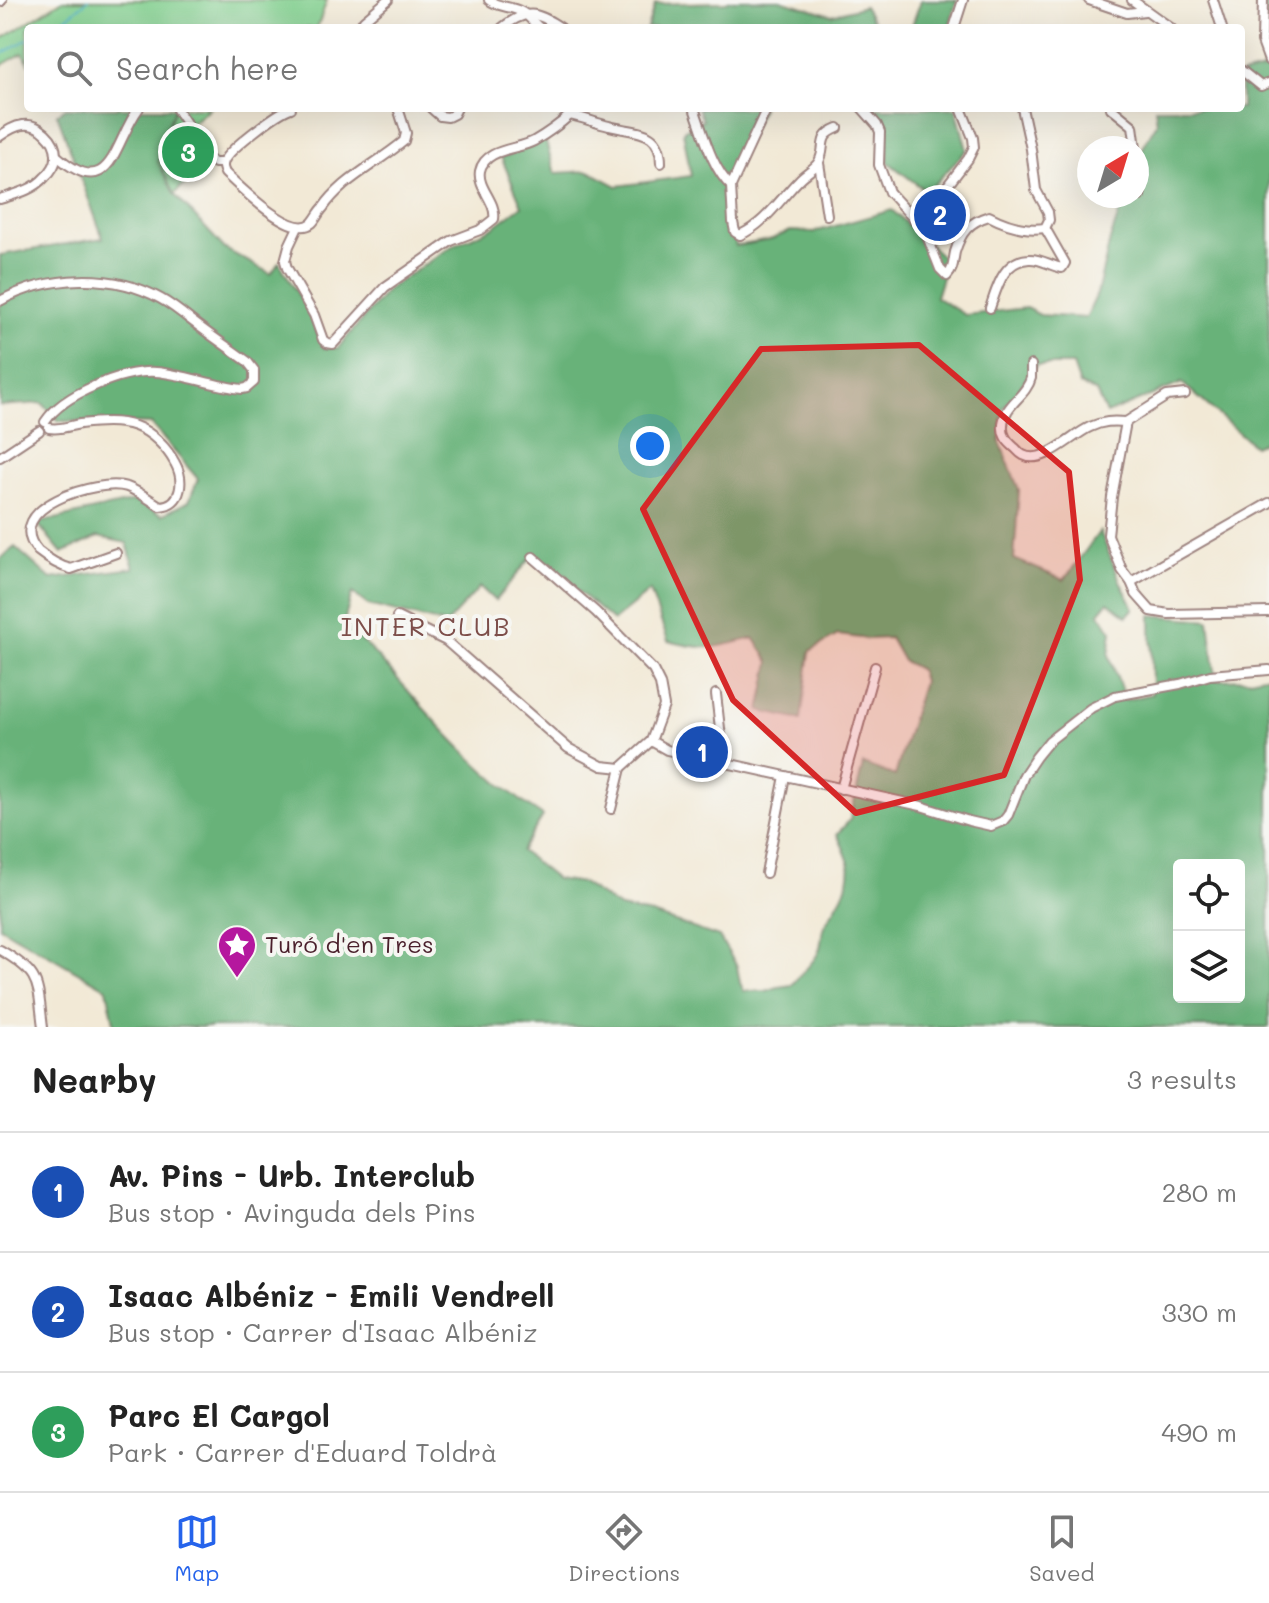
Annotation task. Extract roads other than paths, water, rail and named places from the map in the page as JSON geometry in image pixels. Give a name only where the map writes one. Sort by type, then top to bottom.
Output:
[{"type":"street","points":[[362,24],[388,0]]},
{"type":"street","points":[[489,0],[493,4],[538,15],[554,24]]},
{"type":"street","points":[[955,24],[963,0]]},
{"type":"street","points":[[1089,0],[1127,13],[1145,11]]},
{"type":"street","points":[[1132,0],[1165,24]]},
{"type":"street","points":[[1213,0],[1221,24]]},
{"type":"street","points":[[1263,0],[1262,42],[1269,61]]},
{"type":"street","points":[[509,24],[526,14]]},
{"type":"street","points":[[526,14],[535,24]]},
{"type":"street","points":[[1245,73],[1261,86],[1269,83]]},
{"type":"street","points":[[57,156],[78,171],[94,174],[101,171],[112,158],[136,112]]},
{"type":"street","points":[[179,112],[189,136],[211,161],[223,163]]},
{"type":"street","points":[[281,112],[230,152],[223,163],[225,173],[255,200],[298,227],[312,222],[345,184],[404,141],[406,133],[399,112]]},
{"type":"street","points":[[437,112],[444,117],[451,117],[454,112]]},
{"type":"street","points":[[298,227],[286,257],[287,268],[314,315],[323,340],[333,344],[385,287],[451,241],[480,230],[494,219],[494,209],[480,175],[481,168],[501,151],[532,142],[566,112]]},
{"type":"street","points":[[570,112],[649,135],[661,153],[661,163]]},
{"type":"street","points":[[696,112],[718,170],[731,186]]},
{"type":"street","points":[[765,112],[731,186],[735,232],[740,235],[751,230],[801,177],[819,163]]},
{"type":"street","points":[[866,112],[880,132],[879,165],[889,192],[925,231],[940,269],[947,276],[952,270],[962,235],[974,221],[989,216],[1022,228],[1045,228]]},
{"type":"street","points":[[925,231],[937,228],[944,217],[948,185],[974,147],[963,112]]},
{"type":"street","points":[[1023,112],[1036,190],[1048,212],[1049,220],[1045,228]]},
{"type":"street","points":[[1116,112],[1133,126],[1134,136]]},
{"type":"street","points":[[0,136],[12,128],[37,126],[54,144],[57,156],[44,179],[26,190],[0,199]]},
{"type":"street","points":[[827,215],[819,163],[824,137],[838,128]]},
{"type":"street","points":[[990,308],[1000,279],[1007,268],[1016,262],[1029,259],[1062,268],[1065,263],[1045,228]]},
{"type":"street","points":[[0,301],[44,284],[72,280],[136,288],[177,309],[247,361],[254,370],[254,382],[242,389],[157,372],[133,374],[79,394],[50,414],[47,425]]},
{"type":"street","points":[[1031,365],[1027,386],[1006,411],[1003,420],[1007,441],[1023,455],[1031,457],[1048,454],[1087,428],[1106,421],[1126,422],[1167,396],[1185,394]]},
{"type":"street","points":[[0,457],[39,431],[39,425],[62,429],[101,422],[132,425],[143,429],[159,442],[176,465],[180,477],[180,492],[172,503],[160,506],[127,487],[105,487],[55,499],[36,509],[27,519],[26,535],[32,545],[55,564],[71,569],[116,553]]},
{"type":"street","points":[[1126,422],[1108,535],[1136,594],[1151,611],[1169,614],[1269,612]]},
{"type":"street","points":[[1131,582],[1269,503]]},
{"type":"street","points":[[533,557],[596,612],[653,670],[660,684],[664,706],[651,741],[621,768],[611,809]]},
{"type":"street","points":[[397,617],[446,641],[568,748],[602,766],[621,768]]},
{"type":"street","points":[[841,789],[875,667]]},
{"type":"street","points":[[651,741],[667,750],[921,806],[984,825],[996,825],[1008,815],[1024,775],[1036,757],[1049,741],[1091,708],[1115,696],[1210,675],[1269,670]]},
{"type":"street","points":[[716,694],[724,763]]},
{"type":"street","points":[[766,873],[785,776]]},
{"type":"street","points":[[0,950],[25,966],[35,977],[40,991],[43,1027]]},
{"type":"waterway","points":[[55,24],[88,0]]},
{"type":"waterway","points":[[0,55],[24,41]]},
{"type":"place","name":"Parc El Cargol","points":[[188,152]]},
{"type":"place","name":"Isaac Albéniz - Emili Vendrell","points":[[940,215]]},
{"type":"place","name":"Av. Pins - Urb. Interclub","points":[[702,752]]},
{"type":"place","name":"Turó d'en Tres","points":[[237,979]]},
{"type":"district","name":"INTER CLUB","points":[[426,627]]}]
